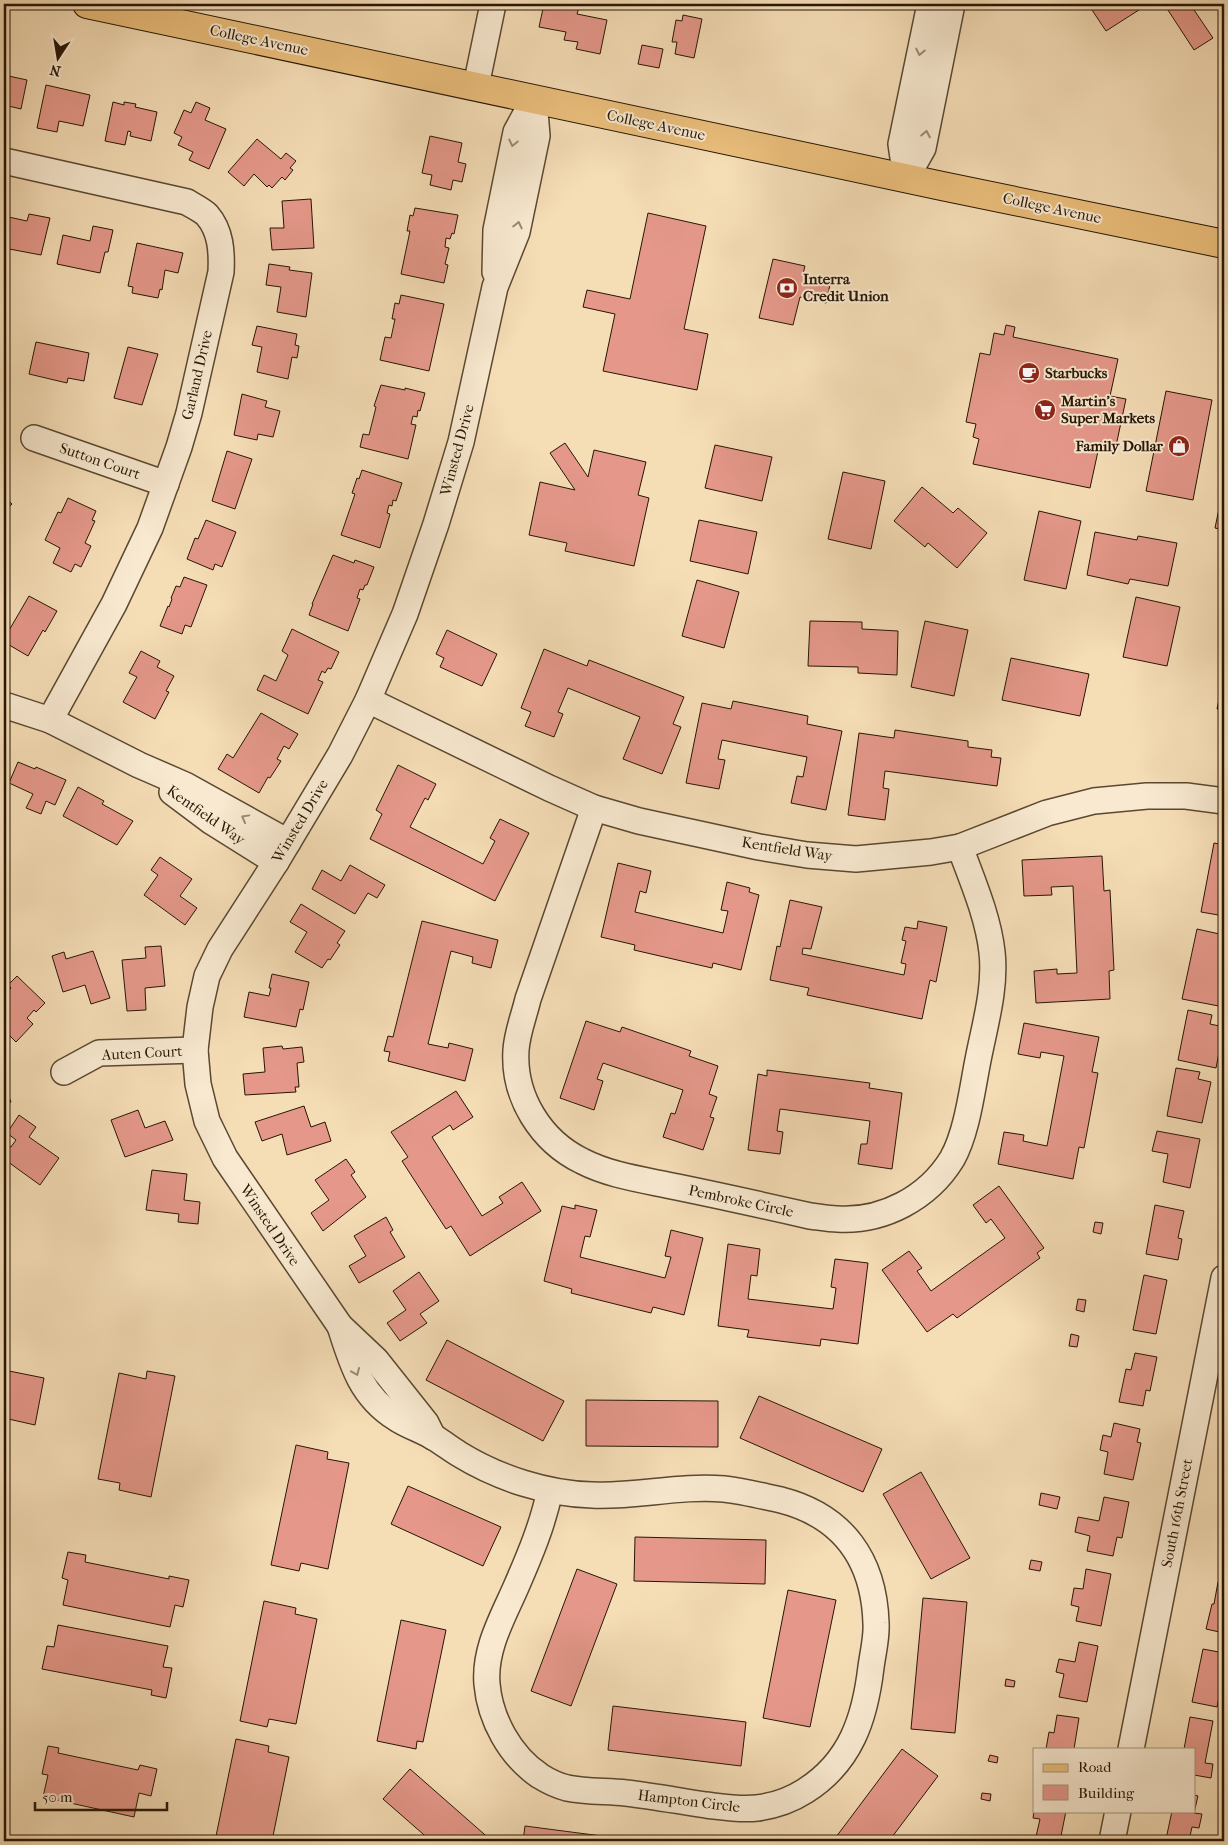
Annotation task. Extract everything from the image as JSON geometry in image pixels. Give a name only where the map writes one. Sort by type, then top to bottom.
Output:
[{"type":"main road","name":"College Avenue","points":[[87,4],[1224,244]]},
{"type":"street","points":[[476,86],[493,4]]},
{"type":"street","points":[[906,178],[902,144],[930,4]]},
{"type":"street","points":[[906,178],[923,148],[952,4]]},
{"type":"street","name":"Winsted Drive","points":[[534,98],[516,132],[496,230],[495,286],[461,442],[436,524],[405,614],[368,700],[340,755],[282,852],[220,949],[207,976],[200,1007],[195,1050],[198,1084],[207,1121],[225,1158],[340,1326],[388,1374],[426,1423],[433,1437],[462,1456],[504,1476],[550,1490]]},
{"type":"street","name":"Garland Drive","points":[[4,161],[187,202],[206,214],[213,224],[219,238],[222,255],[221,272],[190,413],[150,528],[129,575],[50,720]]},
{"type":"street","name":"Sutton Court","points":[[34,438],[166,484]]},
{"type":"street","name":"Kentfield Way","points":[[368,700],[594,808],[640,821],[759,847],[807,855],[856,859],[931,852],[960,846],[1047,813],[1094,802],[1147,796],[1186,796],[1224,801]]},
{"type":"street","name":"Kentfield Way","points":[[4,705],[50,720],[139,765],[185,785],[282,852]]},
{"type":"street","name":"Pembroke Circle","points":[[594,808],[528,999],[520,1029],[516,1050],[516,1071],[529,1109],[541,1129],[557,1146],[582,1162],[614,1173],[810,1216],[837,1219],[859,1219],[878,1215],[896,1209],[917,1196],[934,1181],[952,1158],[965,1126],[992,994],[993,972],[992,950],[984,915],[960,846]]},
{"type":"street","name":"Auten Court","points":[[64,1072],[99,1053],[195,1050]]},
{"type":"street","name":"South 16th Street","points":[[1130,1748],[1224,1278]]},
{"type":"street","name":"Hampton Circle","points":[[721,1489],[759,1495],[796,1504],[826,1518],[851,1543],[866,1567],[873,1587],[877,1626],[868,1692],[854,1736],[827,1776],[802,1794],[778,1804],[756,1808],[732,1808],[624,1793],[565,1788],[541,1776],[525,1764],[510,1747],[494,1718],[486,1683],[489,1652],[501,1619],[537,1538],[550,1490],[587,1495],[618,1496],[684,1490],[721,1489]]},
{"type":"street","points":[[1112,1841],[1118,1812]]},
{"type":"building","points":[[544,4],[580,4],[577,14],[607,20],[600,54],[576,49],[578,42],[564,40],[566,32],[539,27]]},
{"type":"building","points":[[1088,4],[1139,4],[1142,8],[1106,31]]},
{"type":"building","points":[[1164,4],[1190,4],[1213,38],[1194,50]]},
{"type":"building","points":[[683,15],[702,19],[694,58],[675,54],[677,42],[672,42],[676,20],[682,21]]},
{"type":"building","points":[[642,45],[663,49],[659,68],[638,64]]},
{"type":"building","points":[[4,75],[27,80],[21,109],[4,105]]},
{"type":"building","points":[[46,85],[90,95],[83,126],[59,121],[57,132],[37,128]]},
{"type":"building","points":[[113,102],[124,105],[124,102],[136,104],[135,107],[157,112],[151,141],[130,136],[131,132],[128,131],[125,145],[105,141]]},
{"type":"building","points":[[196,102],[210,108],[205,120],[226,129],[209,169],[189,160],[193,152],[178,145],[182,137],[174,133],[184,110],[191,113]]},
{"type":"building","points":[[430,136],[462,143],[458,162],[466,164],[462,182],[453,180],[451,190],[430,185],[432,175],[422,173]]},
{"type":"building","points":[[257,139],[281,159],[286,153],[296,161],[290,168],[293,170],[285,180],[282,177],[272,188],[269,185],[267,187],[254,174],[244,186],[228,172]]},
{"type":"building","points":[[311,199],[314,248],[272,250],[270,228],[284,228],[282,201]]},
{"type":"building","points":[[415,208],[458,215],[454,234],[452,233],[450,239],[446,238],[445,247],[449,248],[445,264],[448,265],[444,283],[401,274],[410,231],[407,231],[410,215],[413,216]]},
{"type":"building","points":[[648,213],[706,226],[684,329],[708,334],[697,390],[603,371],[615,314],[583,307],[587,290],[630,299]]},
{"type":"building","points":[[29,214],[50,218],[41,255],[4,248],[4,216],[27,221]]},
{"type":"building","points":[[93,226],[113,230],[108,252],[105,252],[100,273],[57,264],[63,235],[90,241]]},
{"type":"building","points":[[137,243],[183,253],[178,273],[165,270],[162,290],[160,289],[158,298],[132,293],[133,287],[128,286]]},
{"type":"building","points":[[773,259],[805,266],[803,274],[831,280],[826,303],[800,297],[793,325],[759,318]]},
{"type":"building","points":[[269,264],[290,267],[289,270],[312,273],[306,317],[277,312],[281,287],[266,285]]},
{"type":"building","points":[[401,295],[444,304],[429,371],[380,360],[385,337],[391,338],[395,319],[392,319],[395,303],[399,304]]},
{"type":"building","points":[[1006,325],[1015,327],[1013,337],[1118,359],[1110,396],[1126,399],[1116,446],[1100,442],[1090,488],[973,464],[979,439],[973,437],[976,424],[966,422],[980,353],[990,355],[994,333],[1004,335]]},
{"type":"building","points":[[257,326],[297,334],[295,345],[299,346],[297,358],[292,357],[288,379],[257,372],[262,347],[252,345]]},
{"type":"building","points":[[36,342],[89,353],[84,381],[68,378],[67,383],[29,374]]},
{"type":"building","points":[[128,347],[158,354],[142,405],[114,398]]},
{"type":"building","points":[[381,385],[425,393],[417,417],[413,416],[411,424],[416,425],[408,459],[360,447],[363,434],[369,435],[376,407],[374,406]]},
{"type":"building","name":"Family Dollar","points":[[1166,391],[1212,400],[1193,500],[1146,491]]},
{"type":"building","points":[[242,394],[267,401],[265,407],[280,411],[273,437],[258,434],[257,440],[234,435]]},
{"type":"building","points":[[565,443],[588,477],[594,450],[646,462],[638,495],[649,498],[634,566],[565,551],[567,543],[529,535],[540,482],[575,490],[550,453]]},
{"type":"building","points":[[715,445],[772,457],[762,501],[705,488]]},
{"type":"building","points":[[227,451],[252,459],[235,509],[212,501]]},
{"type":"building","points":[[362,470],[402,483],[396,501],[393,500],[392,506],[389,505],[387,513],[390,514],[380,548],[341,535],[355,494],[352,493]]},
{"type":"building","points":[[843,472],[885,481],[871,549],[828,539]]},
{"type":"building","points":[[922,487],[953,513],[958,508],[987,533],[957,568],[928,543],[925,547],[894,521]]},
{"type":"building","points":[[4,496],[12,504],[4,512]]},
{"type":"building","points":[[68,498],[96,511],[92,520],[95,521],[85,543],[91,546],[81,567],[75,564],[71,572],[53,563],[60,548],[45,540],[58,512],[61,513]]},
{"type":"building","points":[[1221,499],[1224,499],[1224,530],[1215,528]]},
{"type":"building","points":[[1039,511],[1081,521],[1066,589],[1024,580]]},
{"type":"building","points":[[206,520],[236,532],[222,567],[215,564],[213,570],[187,559],[195,538],[198,539]]},
{"type":"building","points":[[699,520],[757,532],[748,574],[690,561]]},
{"type":"building","points":[[1095,532],[1137,540],[1138,536],[1177,543],[1168,586],[1130,579],[1128,584],[1087,575]]},
{"type":"building","points":[[333,555],[354,563],[355,560],[374,567],[367,585],[365,585],[363,590],[360,589],[357,598],[360,599],[348,631],[309,615]]},
{"type":"building","points":[[184,577],[207,585],[191,627],[185,625],[182,634],[160,626],[176,586],[180,587]]},
{"type":"building","points":[[697,580],[739,592],[724,648],[682,636]]},
{"type":"building","points":[[29,596],[57,611],[28,656],[4,642],[4,639]]},
{"type":"building","points":[[1136,597],[1180,607],[1167,666],[1123,657]]},
{"type":"building","points":[[810,621],[862,622],[862,629],[898,631],[897,675],[858,673],[858,667],[808,666]]},
{"type":"building","points":[[925,621],[968,630],[954,696],[911,687]]},
{"type":"building","points":[[292,629],[339,652],[331,669],[328,668],[325,673],[322,671],[318,680],[323,682],[308,714],[257,690],[264,675],[276,681],[288,655],[282,651]]},
{"type":"building","points":[[447,630],[497,654],[482,686],[440,667],[444,658],[436,654]]},
{"type":"building","points":[[544,649],[587,666],[589,660],[684,697],[673,724],[681,727],[662,774],[623,759],[640,717],[568,688],[558,712],[563,714],[554,737],[525,726],[531,712],[521,708]]},
{"type":"building","points":[[141,651],[160,661],[157,667],[174,676],[166,691],[169,692],[155,719],[123,702],[137,677],[129,673]]},
{"type":"building","points":[[1011,658],[1089,674],[1080,716],[1002,700]]},
{"type":"building","points":[[1224,674],[1224,710],[1217,709]]},
{"type":"building","points":[[733,701],[808,716],[807,724],[842,731],[826,810],[791,803],[797,776],[803,777],[807,757],[722,740],[718,759],[725,760],[719,789],[686,783],[702,703],[731,709]]},
{"type":"building","points":[[261,713],[298,734],[289,749],[284,746],[277,759],[281,761],[270,778],[268,777],[259,793],[218,769],[227,754],[233,758]]},
{"type":"building","points":[[895,730],[968,741],[968,747],[992,750],[991,757],[1001,758],[997,786],[885,771],[883,788],[889,789],[885,820],[848,815],[859,733],[894,738]]},
{"type":"building","points":[[18,762],[35,769],[36,767],[66,780],[55,805],[46,801],[41,814],[26,808],[33,794],[9,783]]},
{"type":"building","points":[[398,765],[436,784],[428,800],[425,798],[410,827],[483,864],[495,841],[490,838],[500,819],[529,833],[495,901],[370,839],[382,814],[376,810]]},
{"type":"building","points":[[78,787],[104,801],[102,804],[133,821],[117,845],[63,816]]},
{"type":"building","points":[[1214,843],[1224,845],[1224,916],[1201,912]]},
{"type":"building","points":[[1102,856],[1104,891],[1110,890],[1114,970],[1109,971],[1110,999],[1036,1003],[1034,971],[1057,969],[1057,974],[1077,973],[1073,886],[1051,887],[1052,895],[1024,896],[1022,860]]},
{"type":"building","points":[[160,857],[192,879],[180,896],[197,908],[185,925],[144,895],[158,875],[151,870]]},
{"type":"building","points":[[618,863],[651,871],[646,893],[640,891],[635,912],[723,933],[728,911],[721,910],[727,882],[750,888],[749,892],[759,895],[741,970],[713,963],[712,968],[634,950],[635,945],[601,937]]},
{"type":"building","points":[[350,865],[385,885],[377,898],[368,893],[355,914],[312,889],[322,870],[341,881]]},
{"type":"building","points":[[790,900],[822,907],[811,949],[803,948],[802,954],[904,975],[906,964],[901,963],[906,941],[902,940],[905,927],[917,929],[918,921],[947,927],[936,982],[930,980],[922,1019],[807,995],[809,988],[770,980],[777,946],[780,947]]},
{"type":"building","points":[[301,904],[345,931],[337,943],[340,945],[322,968],[295,952],[307,932],[290,922]]},
{"type":"building","points":[[422,921],[498,940],[491,968],[472,963],[473,957],[451,951],[428,1044],[448,1048],[449,1043],[473,1049],[465,1081],[388,1061],[390,1052],[384,1051],[388,1036],[393,1037]]},
{"type":"building","points":[[1197,929],[1224,935],[1224,1007],[1182,999]]},
{"type":"building","points":[[161,946],[165,986],[145,988],[146,1010],[127,1011],[122,960],[146,958],[145,947]]},
{"type":"building","points":[[93,951],[110,998],[91,1004],[85,985],[63,992],[52,956],[64,952],[66,959]]},
{"type":"building","points":[[272,974],[309,982],[303,1010],[300,1009],[296,1027],[244,1017],[249,992],[269,996]]},
{"type":"building","points":[[17,976],[45,1003],[36,1012],[34,1010],[27,1018],[33,1024],[16,1042],[4,1030],[4,996],[11,988],[8,985]]},
{"type":"building","points":[[1188,1010],[1212,1015],[1210,1024],[1224,1027],[1216,1068],[1178,1060]]},
{"type":"building","points":[[586,1021],[620,1032],[622,1027],[691,1051],[689,1056],[718,1066],[709,1094],[717,1097],[710,1117],[714,1118],[703,1150],[663,1137],[671,1113],[675,1114],[683,1090],[603,1063],[597,1079],[603,1081],[594,1110],[560,1098]]},
{"type":"building","points":[[1024,1023],[1099,1037],[1092,1072],[1098,1073],[1084,1148],[1079,1147],[1073,1179],[998,1164],[1004,1132],[1024,1135],[1023,1141],[1047,1146],[1064,1056],[1041,1052],[1040,1058],[1018,1054]]},
{"type":"building","points":[[282,1046],[283,1049],[302,1047],[304,1062],[297,1063],[299,1087],[295,1087],[296,1092],[245,1095],[243,1074],[265,1072],[263,1048]]},
{"type":"building","points":[[1176,1068],[1200,1072],[1198,1079],[1211,1082],[1202,1123],[1167,1116]]},
{"type":"building","points":[[767,1070],[870,1083],[869,1088],[902,1093],[892,1169],[858,1164],[861,1144],[867,1144],[870,1121],[780,1109],[777,1131],[783,1132],[780,1154],[748,1150],[758,1074],[767,1076]]},
{"type":"building","points":[[4,1085],[11,1102],[4,1105]]},
{"type":"building","points":[[456,1091],[473,1117],[453,1130],[450,1125],[432,1137],[482,1216],[503,1203],[499,1197],[522,1182],[541,1211],[470,1256],[451,1226],[446,1229],[402,1161],[408,1157],[391,1132]]},
{"type":"building","points":[[304,1106],[311,1127],[325,1122],[331,1141],[287,1155],[282,1134],[262,1141],[255,1122]]},
{"type":"building","points":[[138,1110],[145,1128],[165,1121],[173,1140],[125,1157],[111,1120]]},
{"type":"building","points":[[19,1115],[36,1127],[29,1137],[59,1158],[40,1185],[4,1159],[4,1143],[11,1147],[16,1140],[7,1133]]},
{"type":"building","points":[[1157,1131],[1200,1139],[1190,1188],[1163,1182],[1168,1154],[1152,1151]]},
{"type":"building","points":[[346,1159],[355,1172],[351,1175],[366,1197],[323,1231],[311,1213],[329,1200],[315,1180]]},
{"type":"building","points":[[152,1170],[187,1174],[184,1200],[200,1202],[198,1224],[178,1222],[179,1214],[146,1210]]},
{"type":"building","points":[[999,1186],[1044,1248],[1037,1253],[1040,1258],[957,1318],[953,1314],[927,1332],[882,1270],[909,1251],[922,1268],[917,1271],[931,1291],[1005,1238],[991,1219],[986,1223],[973,1205]]},
{"type":"building","points":[[575,1205],[597,1210],[590,1237],[585,1236],[580,1257],[665,1278],[671,1257],[665,1256],[671,1230],[703,1238],[684,1315],[653,1307],[651,1313],[571,1293],[572,1289],[544,1281],[562,1206],[575,1209]]},
{"type":"building","points":[[1155,1205],[1184,1211],[1178,1238],[1182,1239],[1178,1260],[1146,1254]]},
{"type":"building","points":[[386,1217],[393,1230],[390,1232],[405,1257],[359,1283],[349,1266],[366,1256],[354,1236]]},
{"type":"building","points":[[1095,1222],[1103,1223],[1101,1234],[1093,1232]]},
{"type":"building","points":[[728,1244],[760,1249],[757,1276],[751,1275],[748,1299],[833,1309],[836,1288],[831,1287],[835,1259],[868,1263],[858,1344],[821,1339],[820,1346],[747,1337],[749,1330],[718,1326]]},
{"type":"building","points":[[419,1272],[439,1301],[420,1314],[427,1323],[400,1341],[387,1323],[406,1310],[393,1291]]},
{"type":"building","points":[[1144,1275],[1167,1280],[1156,1334],[1133,1330]]},
{"type":"building","points":[[1078,1299],[1086,1300],[1084,1312],[1076,1310]]},
{"type":"building","points":[[1071,1334],[1079,1336],[1077,1347],[1069,1346]]},
{"type":"building","points":[[447,1340],[564,1401],[543,1441],[426,1380]]},
{"type":"building","points":[[1135,1353],[1157,1357],[1150,1391],[1146,1390],[1143,1406],[1119,1402],[1126,1369],[1131,1370]]},
{"type":"building","points":[[4,1370],[44,1378],[35,1425],[4,1418]]},
{"type":"building","points":[[147,1371],[175,1376],[151,1497],[119,1490],[120,1483],[98,1479],[119,1373],[146,1379]]},
{"type":"building","points":[[759,1396],[882,1449],[863,1492],[740,1438]]},
{"type":"building","points":[[586,1400],[718,1401],[718,1447],[586,1446]]},
{"type":"building","points":[[1114,1423],[1140,1429],[1137,1442],[1141,1443],[1133,1480],[1104,1474],[1108,1452],[1100,1450],[1103,1435],[1111,1437]]},
{"type":"building","points":[[296,1445],[328,1452],[327,1459],[349,1463],[328,1569],[301,1563],[299,1571],[271,1565]]},
{"type":"building","points":[[921,1472],[970,1558],[931,1579],[883,1494]]},
{"type":"building","points":[[408,1486],[501,1527],[483,1566],[391,1524]]},
{"type":"building","points":[[1041,1493],[1060,1497],[1057,1509],[1039,1505]]},
{"type":"building","points":[[1104,1497],[1129,1502],[1122,1538],[1117,1537],[1113,1556],[1087,1551],[1090,1536],[1075,1532],[1078,1517],[1099,1521]]},
{"type":"building","points":[[635,1537],[766,1540],[765,1584],[634,1581]]},
{"type":"building","points":[[68,1552],[86,1555],[85,1562],[169,1579],[169,1576],[189,1580],[183,1607],[175,1605],[170,1627],[63,1605],[68,1580],[62,1578]]},
{"type":"building","points":[[1031,1560],[1042,1562],[1040,1571],[1029,1569]]},
{"type":"building","points":[[577,1569],[617,1584],[571,1706],[531,1691]]},
{"type":"building","points":[[1086,1569],[1111,1574],[1101,1626],[1076,1621],[1079,1607],[1071,1605],[1074,1588],[1083,1589]]},
{"type":"building","points":[[1218,1582],[1224,1583],[1224,1633],[1206,1629],[1212,1604],[1214,1604]]},
{"type":"building","points":[[788,1590],[836,1600],[810,1727],[763,1718]]},
{"type":"building","points":[[923,1598],[967,1602],[955,1733],[911,1729]]},
{"type":"building","points":[[264,1601],[296,1608],[295,1614],[317,1619],[296,1724],[269,1719],[267,1727],[240,1721]]},
{"type":"building","points":[[401,1620],[446,1630],[423,1742],[417,1741],[416,1749],[377,1741]]},
{"type":"building","points":[[58,1625],[168,1646],[163,1667],[172,1668],[166,1698],[151,1695],[152,1690],[42,1669],[47,1646],[54,1647]]},
{"type":"building","points":[[1079,1642],[1098,1646],[1087,1702],[1059,1697],[1064,1674],[1056,1672],[1059,1659],[1075,1662]]},
{"type":"building","points":[[1203,1649],[1224,1653],[1224,1682],[1222,1682],[1217,1707],[1192,1702]]},
{"type":"building","points":[[1006,1679],[1015,1681],[1014,1687],[1005,1686]]},
{"type":"building","points":[[613,1706],[746,1722],[741,1766],[608,1750]]},
{"type":"building","points":[[1057,1715],[1079,1718],[1074,1748],[1046,1748],[1049,1732],[1054,1733]]},
{"type":"building","points":[[1190,1717],[1213,1721],[1205,1763],[1213,1764],[1211,1778],[1196,1775],[1196,1748],[1184,1748]]},
{"type":"building","points":[[236,1739],[269,1746],[268,1752],[289,1757],[272,1841],[215,1841]]},
{"type":"building","points":[[48,1746],[59,1748],[58,1753],[138,1770],[140,1765],[157,1769],[151,1796],[139,1793],[134,1817],[43,1797],[48,1775],[42,1774]]},
{"type":"building","points":[[902,1749],[938,1776],[889,1841],[833,1841]]},
{"type":"building","points":[[990,1755],[998,1757],[997,1763],[988,1761]]},
{"type":"building","points":[[410,1769],[492,1841],[431,1841],[383,1799]]},
{"type":"building","points":[[982,1793],[991,1794],[990,1801],[981,1799]]},
{"type":"building","points":[[1034,1812],[1066,1812],[1060,1841],[1035,1841],[1040,1819],[1033,1818]]},
{"type":"building","points":[[1172,1812],[1202,1814],[1199,1828],[1192,1827],[1189,1841],[1166,1839]]},
{"type":"building","points":[[525,1826],[640,1841],[523,1841]]},
{"type":"place","name":"Interra Credit Union","points":[[787,288]]},
{"type":"place","name":"Starbucks","points":[[1029,373]]},
{"type":"place","name":"Martin's Super Markets","points":[[1045,410]]},
{"type":"place","name":"Family Dollar","points":[[1179,446]]}]
